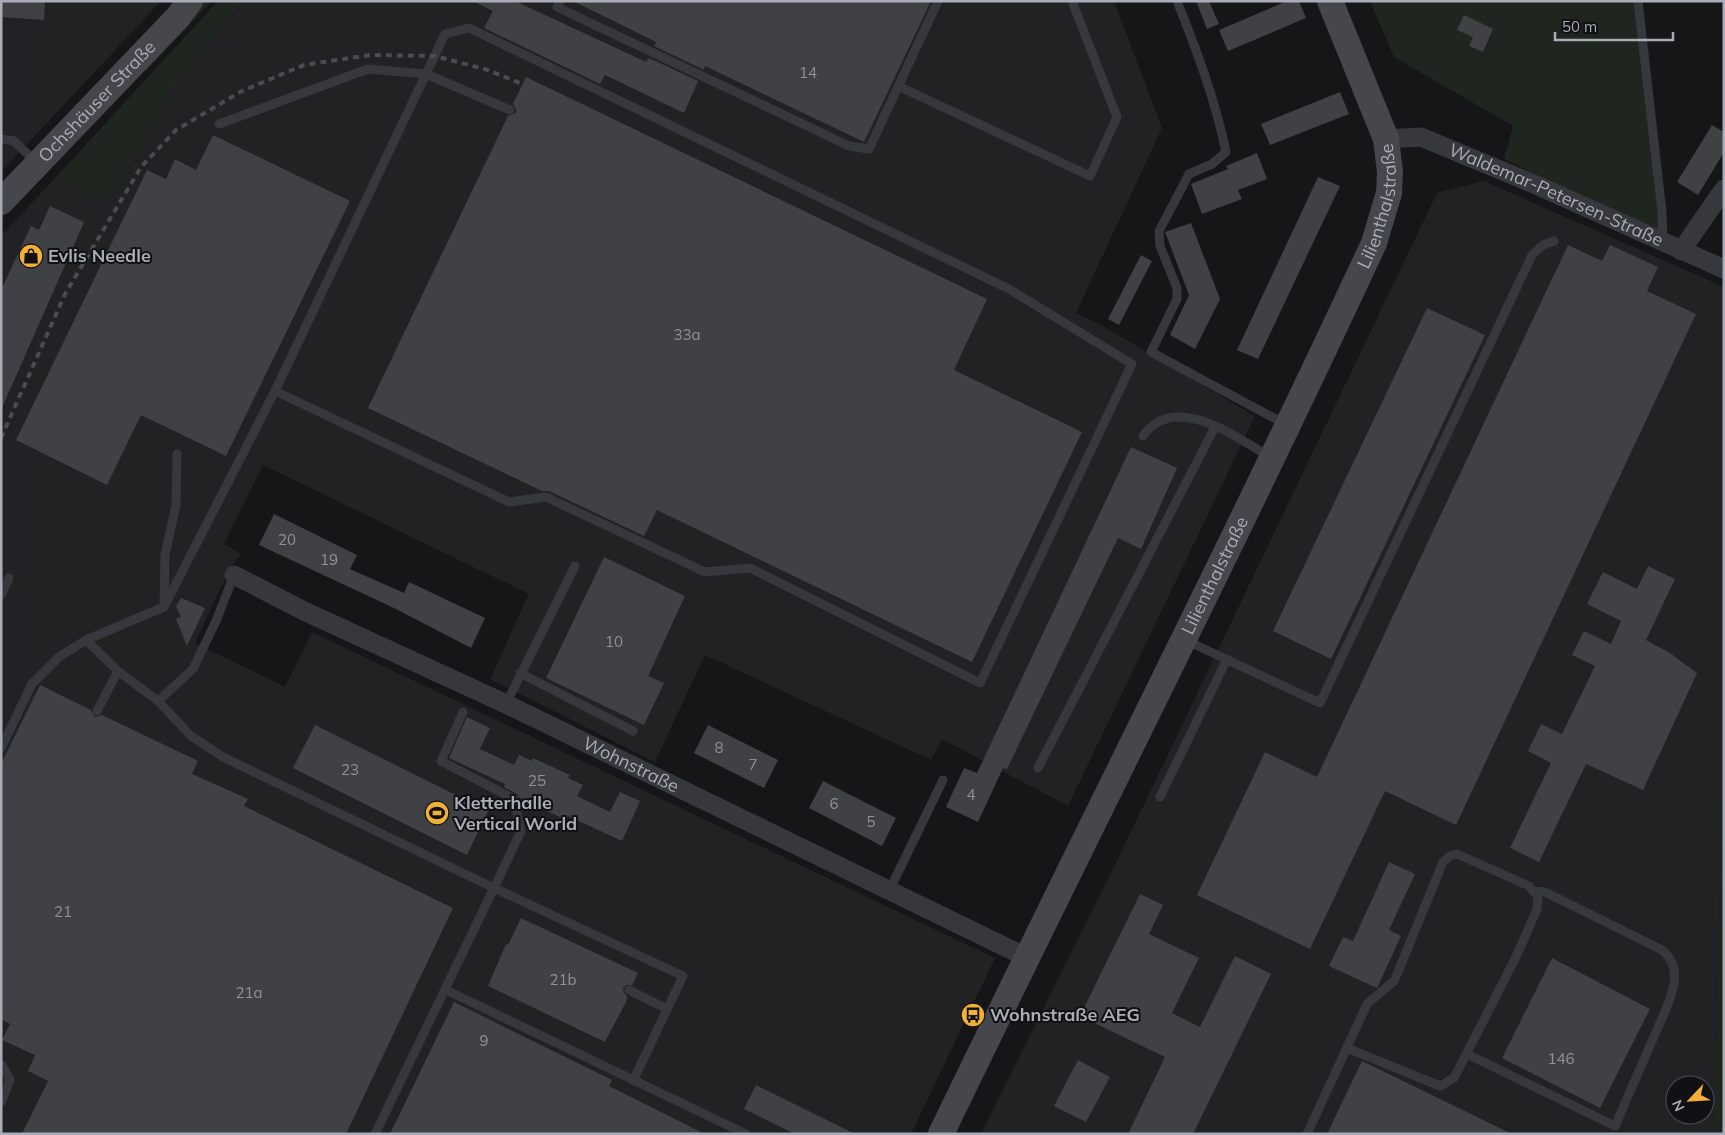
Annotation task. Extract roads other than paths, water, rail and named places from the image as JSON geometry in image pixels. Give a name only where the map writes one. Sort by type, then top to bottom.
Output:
[{"type":"main road","name":"Ochshäuser Straße","points":[[1,202],[178,17],[190,1]]},
{"type":"main road","name":"Lilienthalstraße","points":[[941,1134],[1289,426],[1382,221],[1389,192],[1390,172],[1386,139],[1330,1]]},
{"type":"street","name":"Waldemar-Petersen-Straße","points":[[1386,139],[1421,137],[1534,184],[1724,269]]},
{"type":"street","points":[[1681,251],[1724,189]]},
{"type":"street","name":"Wohnstraße","points":[[234,575],[304,611],[506,704],[1026,958]]},
{"type":"lane","points":[[560,1],[558,7],[849,146],[869,149],[938,1]]},
{"type":"lane","points":[[898,86],[1090,176],[1117,117],[1072,1]]},
{"type":"lane","points":[[1178,1],[1206,76],[1226,152],[1212,164],[1188,174],[1159,231],[1160,246],[1177,288],[1178,299],[1151,352],[1289,426]]},
{"type":"lane","points":[[1638,1],[1662,212],[1663,243]]},
{"type":"lane","points":[[1,748],[32,684],[59,657],[86,640],[164,607],[275,391],[445,34],[468,28],[1009,289],[1132,364],[980,683],[750,568],[705,572],[546,497],[510,502],[275,391]]},
{"type":"lane","points":[[218,124],[368,69],[426,74],[510,110]]},
{"type":"lane","points":[[1,139],[14,142],[38,164]]},
{"type":"lane","points":[[1183,640],[1320,704],[1532,255],[1554,240]]},
{"type":"lane","points":[[1143,436],[1155,423],[1174,416],[1197,420],[1215,427],[1273,458]]},
{"type":"lane","points":[[1038,768],[1215,427]]},
{"type":"lane","points":[[164,607],[165,555],[176,505],[177,454]]},
{"type":"lane","points":[[506,704],[575,566]]},
{"type":"lane","points":[[158,701],[193,669],[216,621],[234,575]]},
{"type":"lane","points":[[1,595],[9,578]]},
{"type":"lane","points":[[86,640],[118,671],[158,701],[191,736],[223,756],[494,888],[683,976],[633,1081]]},
{"type":"lane","points":[[1160,797],[1226,659]]},
{"type":"lane","points":[[97,711],[118,671]]},
{"type":"lane","points":[[520,673],[633,731]]},
{"type":"lane","points":[[375,1134],[521,831],[514,799],[441,761],[463,712]]},
{"type":"lane","points":[[889,892],[943,780]]},
{"type":"lane","points":[[1307,1134],[1367,1004],[1394,981],[1443,862],[1450,856],[1457,854],[1529,886],[1538,897],[1537,909],[1516,957],[1454,1078],[1440,1086],[1347,1048]]},
{"type":"lane","points":[[1466,1054],[1615,1126],[1666,1009],[1675,974],[1668,955],[1545,892],[1533,891]]},
{"type":"lane","points":[[446,990],[746,1134]]},
{"type":"lane","points":[[630,990],[667,1009]]},
{"type":"lane","points":[[1,1064],[10,1080],[1,1102]]},
{"type":"railway","points":[[1,438],[65,294],[141,167],[176,130],[242,91],[304,65],[370,55],[435,56],[488,70],[522,84]]},
{"type":"place","name":"Evlis Needle","points":[[31,256]]},
{"type":"place","name":"Kletterhalle Vertical World","points":[[437,813]]},
{"type":"place","name":"Wohnstraße AEG","points":[[973,1015]]}]
